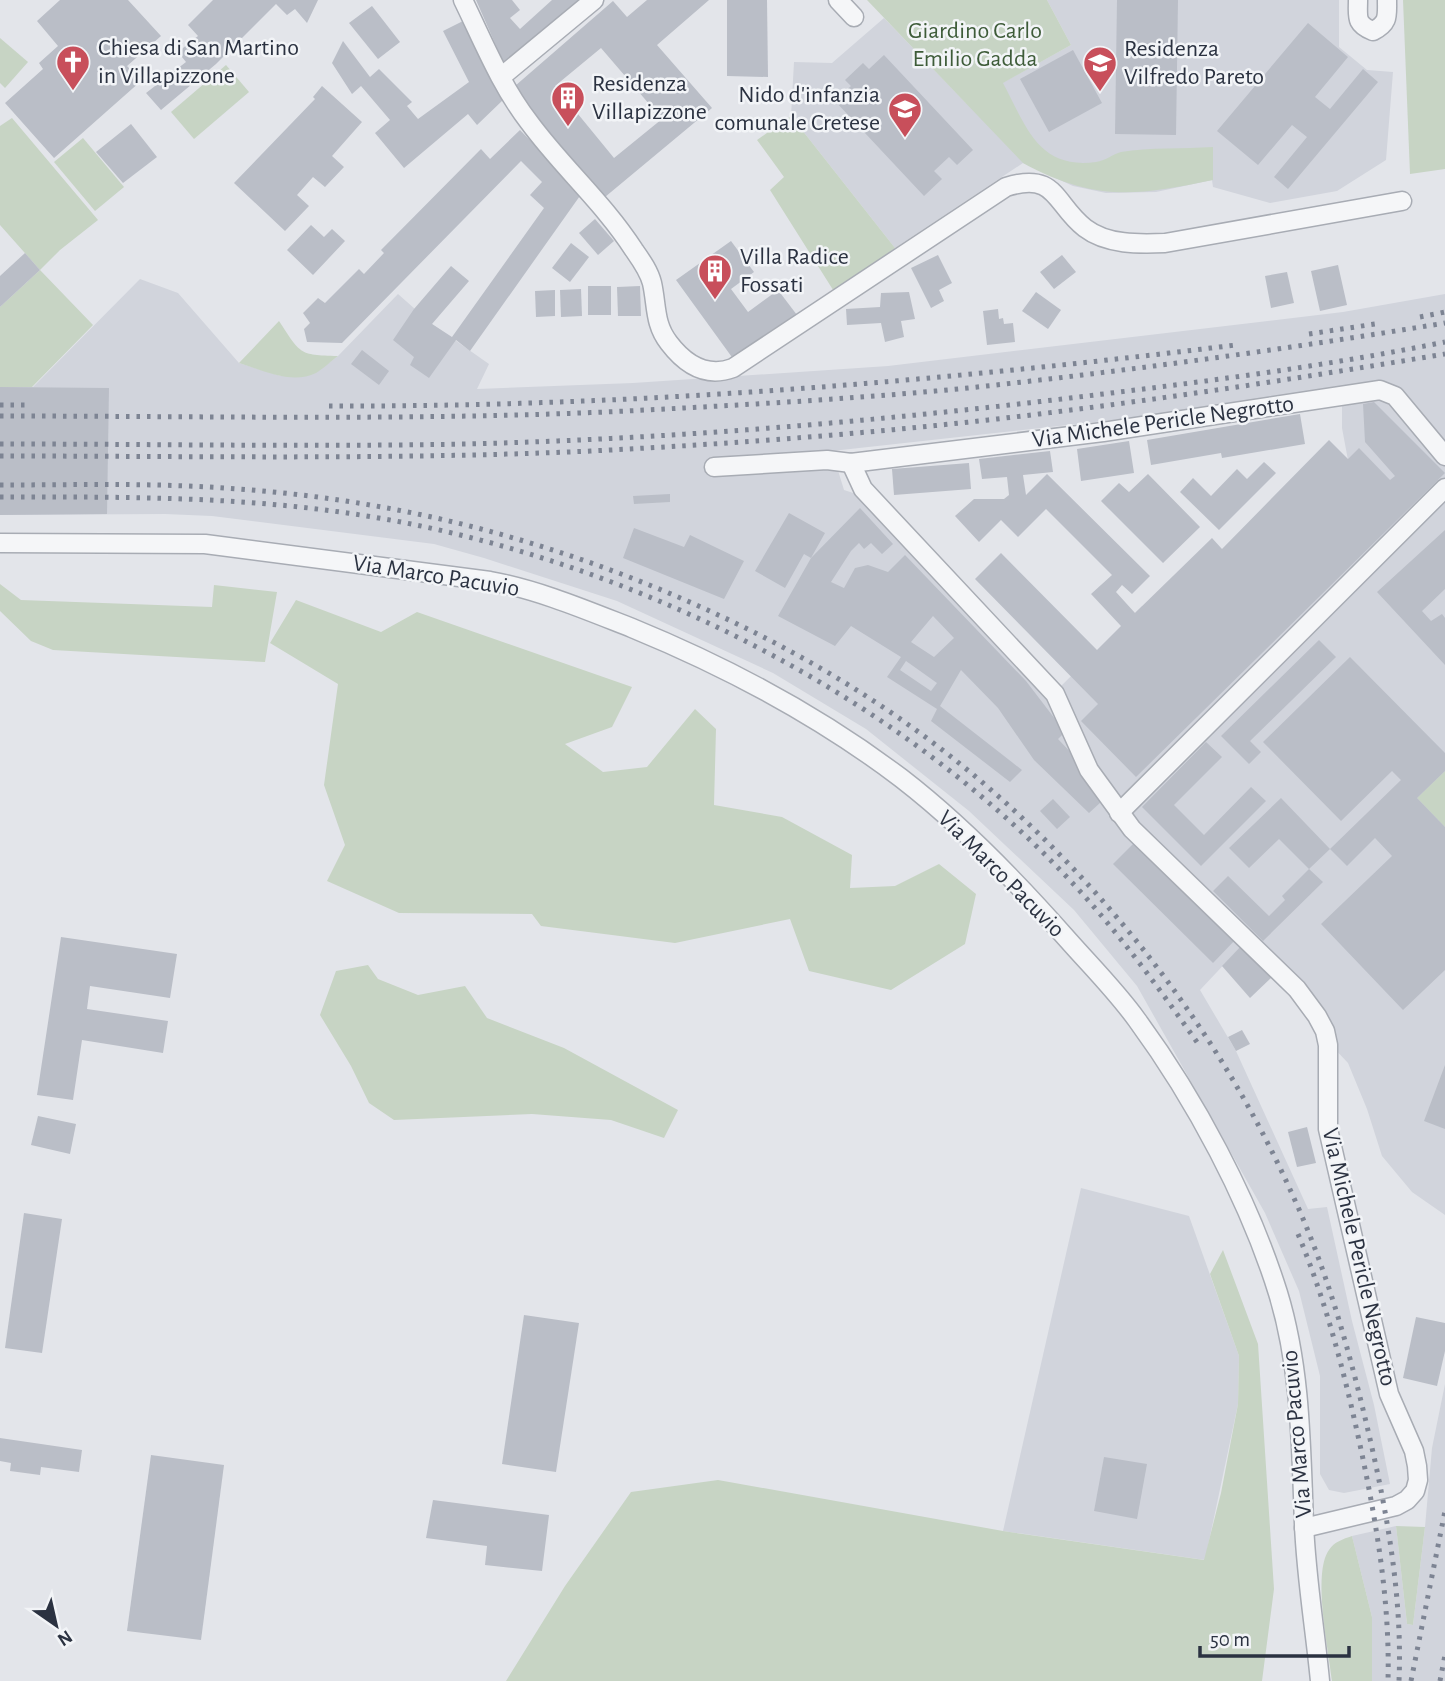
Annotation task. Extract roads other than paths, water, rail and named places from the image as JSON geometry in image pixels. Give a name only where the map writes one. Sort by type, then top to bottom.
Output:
[{"type":"street","points":[[463,0],[501,77],[529,123],[599,201],[634,248],[652,282],[658,327],[669,343],[694,367],[706,371],[722,372],[733,368],[1006,187],[1018,183],[1034,183],[1049,188],[1086,229],[1108,239],[1134,244],[1165,243],[1402,201]]},
{"type":"street","points":[[501,77],[594,0]]},
{"type":"street","points":[[838,0],[854,17]]},
{"type":"street","points":[[1358,0],[1358,20],[1363,27],[1373,31],[1383,26],[1387,17],[1387,0]]},
{"type":"street","name":"Via Michele Pericle Negrotto","points":[[714,467],[827,460],[851,463],[1103,432],[1380,390],[1395,396],[1445,456]]},
{"type":"street","name":"Via Michele Pericle Negrotto","points":[[851,463],[863,489],[1055,694],[1089,770],[1119,813],[1297,989],[1325,1031],[1328,1045],[1328,1129],[1389,1394],[1414,1451],[1418,1480],[1415,1491],[1408,1500],[1396,1506],[1304,1528]]},
{"type":"street","points":[[1119,813],[1445,488]]},
{"type":"street","name":"Via Marco Pacuvio","points":[[0,543],[191,543],[490,581],[522,588],[571,604],[686,651],[765,691],[887,768],[952,822],[1041,909],[1136,1018],[1214,1144],[1245,1208],[1278,1293],[1296,1367],[1303,1452],[1304,1528],[1320,1681]]},
{"type":"railway","points":[[1420,317],[1445,312]]},
{"type":"railway","points":[[0,416],[470,416],[627,411],[798,401],[968,388],[1088,374],[1267,351],[1445,323]]},
{"type":"railway","points":[[1309,334],[1375,324]]},
{"type":"railway","points":[[0,444],[467,444],[693,434],[995,407],[1305,367],[1445,342]]},
{"type":"railway","points":[[329,406],[557,402],[784,390],[1010,370],[1236,345]]},
{"type":"railway","points":[[0,456],[443,456],[591,451],[768,440],[945,425],[1063,411],[1445,354]]},
{"type":"railway","points":[[0,405],[28,405]]},
{"type":"railway","points":[[0,485],[156,485],[278,492],[417,514],[534,544],[584,560],[682,599],[777,644],[866,696],[934,743],[998,796],[1058,853],[1115,915],[1167,981],[1215,1050],[1257,1122],[1293,1196],[1322,1268],[1338,1318],[1376,1464],[1398,1609],[1399,1681]]},
{"type":"railway","points":[[0,497],[217,500],[347,513],[450,533],[553,561],[655,599],[755,646],[850,700],[939,762],[1021,831],[1094,907],[1199,1045]]},
{"type":"railway","points":[[1298,1234],[1336,1345],[1363,1459],[1382,1570],[1388,1681]]},
{"type":"railway","points":[[1411,1681],[1445,1511]]},
{"type":"railway","points":[[1440,1681],[1445,1655]]},
{"type":"place","name":"Chiesa di San Martino in Villapizzone","points":[[73,92]]},
{"type":"place","name":"Residenza Vilfredo Pareto","points":[[1100,93]]},
{"type":"place","name":"Residenza Villapizzone","points":[[568,128]]},
{"type":"place","name":"Nido d'infanzia comunale Cretese","points":[[905,139]]},
{"type":"place","name":"Villa Radice Fossati","points":[[715,301]]},
{"type":"park label","name":"Giardino Carlo Emilio Gadda","points":[[975,45]]}]
